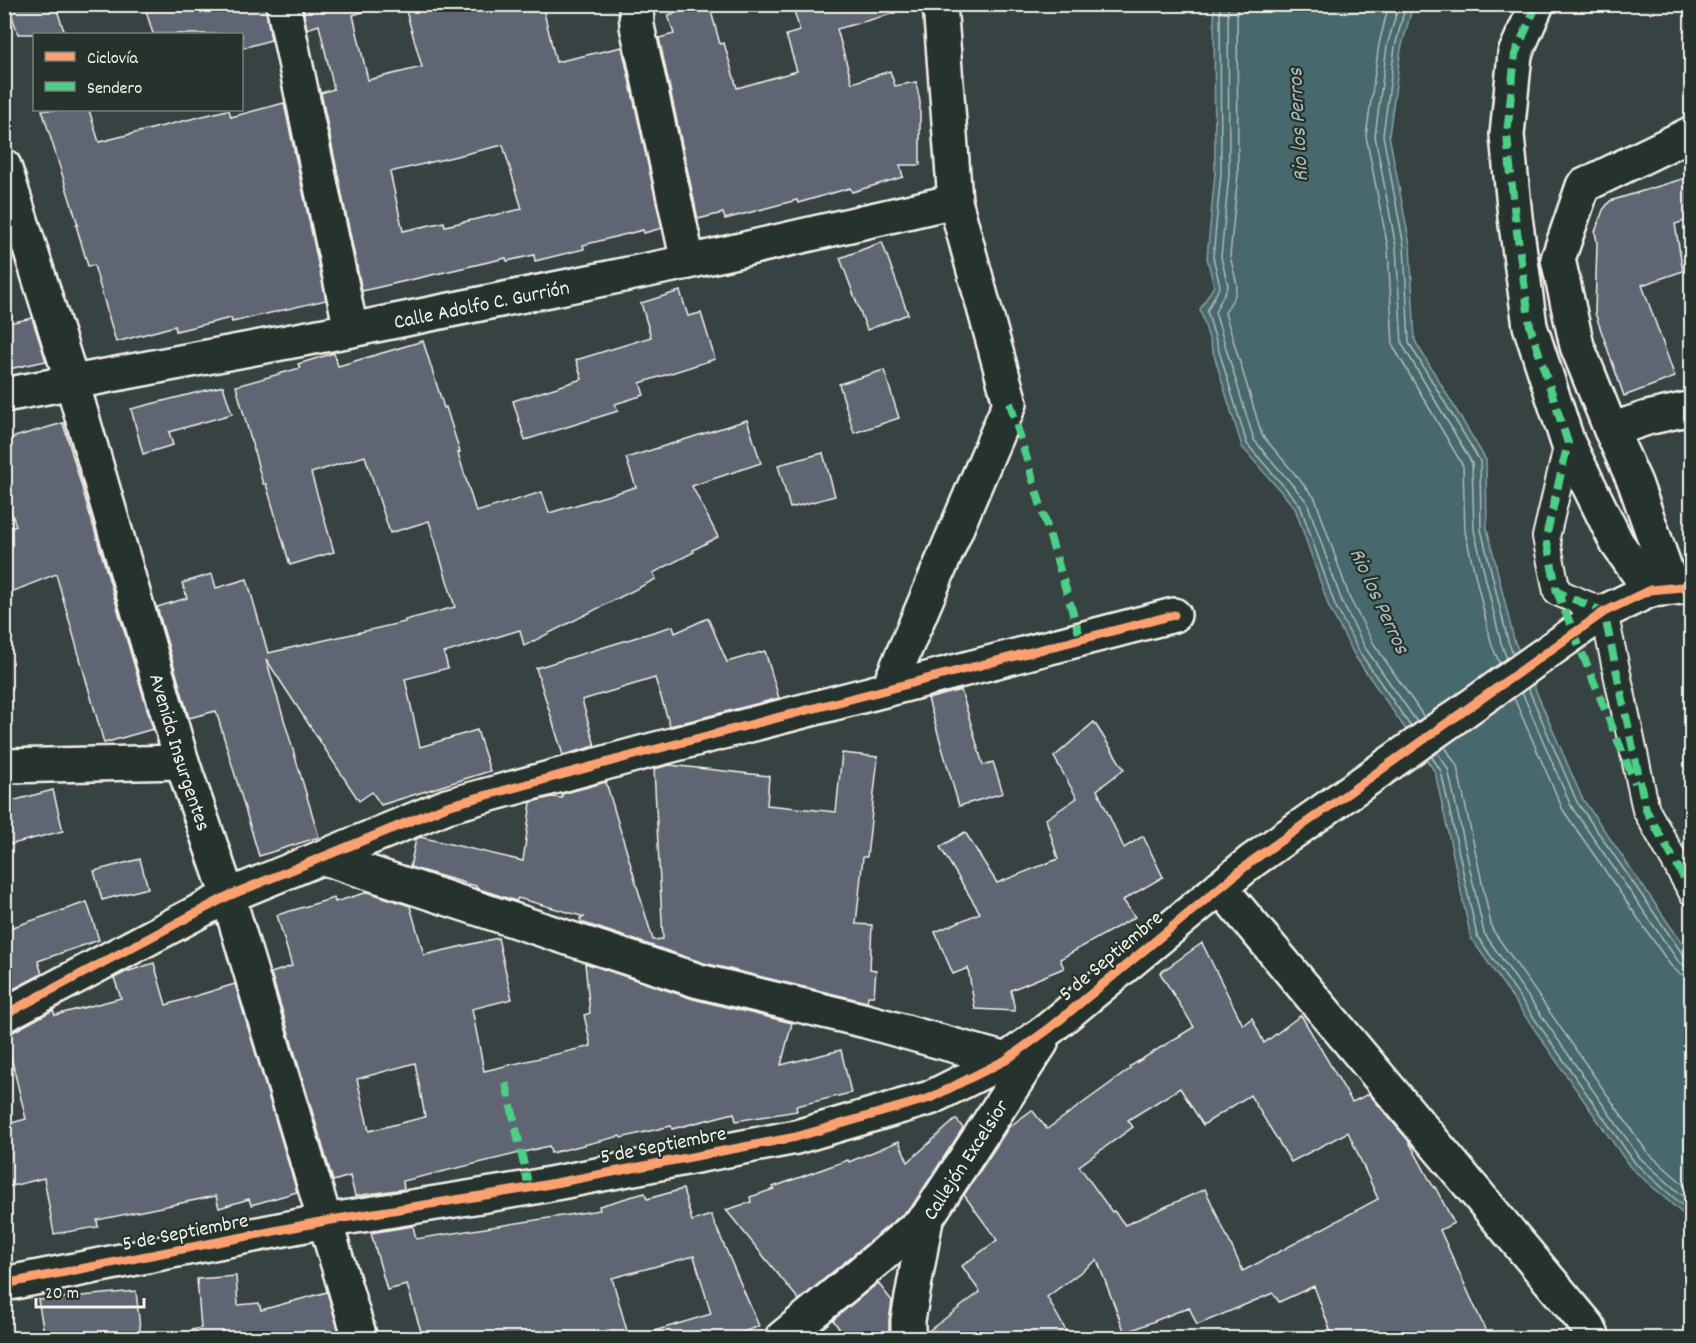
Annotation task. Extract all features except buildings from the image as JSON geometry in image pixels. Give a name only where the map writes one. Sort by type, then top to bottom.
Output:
[{"type":"street","points":[[282,4],[351,330]]},
{"type":"street","points":[[636,4],[637,26],[688,262]]},
{"type":"street","points":[[888,689],[1010,403],[955,201],[940,4]]},
{"type":"street","points":[[1538,4],[1515,54],[1507,135],[1515,217],[1530,326],[1568,442],[1617,543],[1671,588]]},
{"type":"street","points":[[1671,588],[1635,483],[1577,346],[1558,259],[1583,186],[1692,133]]},
{"type":"street","name":"Avenida Insurgentes","points":[[4,166],[72,382],[182,762],[228,896],[360,1338]]},
{"type":"street","name":"Calle Adolfo C. Gurrión","points":[[4,395],[351,330],[688,262],[955,201]]},
{"type":"street","points":[[1611,430],[1647,418],[1692,408]]},
{"type":"street","points":[[1568,442],[1546,537],[1557,592],[1604,612],[1646,810],[1692,892]]},
{"type":"street","name":"5 de Septiembre","points":[[4,1284],[325,1221],[529,1188],[796,1137],[930,1098],[1006,1060],[1050,1028],[1252,861],[1604,612],[1671,588]]},
{"type":"street","points":[[4,1015],[228,896],[447,806],[645,752],[1174,615]]},
{"type":"street","points":[[4,766],[182,762]]},
{"type":"street","points":[[324,858],[699,981],[866,1020],[1006,1060]]},
{"type":"street","points":[[1220,887],[1587,1325],[1593,1338]]},
{"type":"street","name":"Callejón Excelsior","points":[[909,1338],[908,1320],[926,1219],[1050,1028]]},
{"type":"street","points":[[782,1338],[926,1219]]},
{"type":"water","name":"Rio los Perros","points":[[1214,5],[1413,5],[1401,49],[1389,135],[1410,245],[1415,341],[1486,460],[1487,528],[1514,640],[1582,798],[1691,956],[1691,1221],[1630,1167],[1471,938],[1435,772],[1355,656],[1329,607],[1295,508],[1242,447],[1200,309],[1214,286],[1207,258],[1215,173]]},
{"type":"marked path","points":[[1537,4],[1515,54],[1507,135],[1515,217],[1530,326],[1568,443],[1546,537],[1557,592],[1604,612],[1646,810],[1692,892]]},
{"type":"marked path","points":[[1010,403],[1081,640]]},
{"type":"marked path","points":[[1556,589],[1635,783]]},
{"type":"marked path","points":[[506,1083],[529,1188]]},
{"type":"cycle path","points":[[4,1284],[325,1221],[529,1188],[796,1137],[930,1098],[1006,1060],[1050,1028],[1252,861],[1604,612],[1650,590],[1692,586]]},
{"type":"cycle path","points":[[4,1015],[228,896],[447,806],[645,752],[1174,615]]}]
